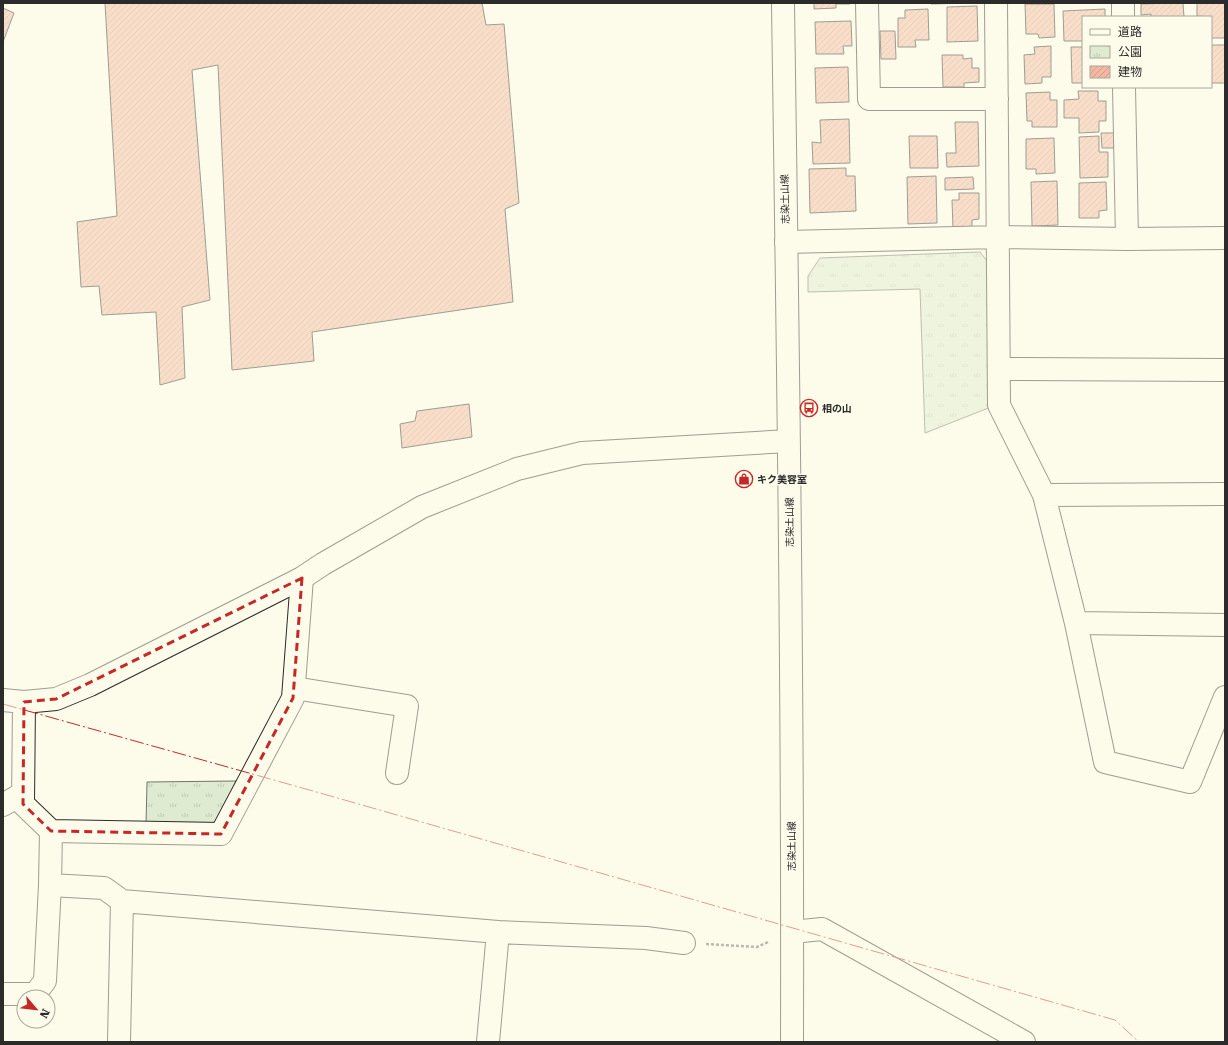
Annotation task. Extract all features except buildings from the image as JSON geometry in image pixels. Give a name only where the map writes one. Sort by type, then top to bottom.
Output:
[{"type":"street","name":"志染土山線","points":[[783,3],[788,441],[792,1042]]},
{"type":"street","points":[[867,3],[869,99],[997,98]]},
{"type":"street","points":[[996,3],[999,405],[1044,495],[1076,623],[1105,762],[1190,782],[1225,696]]},
{"type":"street","points":[[1123,3],[1123,16]]},
{"type":"street","points":[[1124,88],[1127,239]]},
{"type":"street","points":[[786,242],[998,237],[1127,239],[1225,238]]},
{"type":"street","points":[[999,370],[1225,370]]},
{"type":"street","points":[[302,578],[293,698],[221,834],[51,832],[23,804],[14,701],[56,700],[90,685],[302,578],[323,564],[422,507],[517,469],[582,453],[788,441]]},
{"type":"street","points":[[1044,495],[1225,494]]},
{"type":"street","points":[[1076,623],[1225,624]]},
{"type":"street","points":[[294,688],[407,706],[397,773]]},
{"type":"street","points":[[3,805],[23,793]]},
{"type":"street","points":[[3,994],[35,994],[45,980],[51,832]]},
{"type":"street","points":[[50,884],[104,888],[122,901],[498,932],[646,938],[684,943]]},
{"type":"street","points":[[118,1042],[122,901]]},
{"type":"street","points":[[792,932],[822,929],[1024,1042]]},
{"type":"street","points":[[488,1042],[498,932]]},
{"type":"path","points":[[684,943],[757,947],[792,932]]},
{"type":"highlighted area","points":[[302,578],[293,698],[221,834],[51,831],[23,804],[24,702],[56,699]]},
{"type":"green space","points":[[980,252],[991,266],[991,407],[925,433],[920,289],[808,292],[808,276],[820,258]]},
{"type":"green space","points":[[236,781],[222,817],[214,826],[146,825],[147,782]]},
{"type":"power","points":[[3,704],[1115,1020],[1139,1042]]},
{"type":"place","name":"相の山","points":[[809,408]]},
{"type":"place","name":"キク美容室","points":[[744,479]]}]
